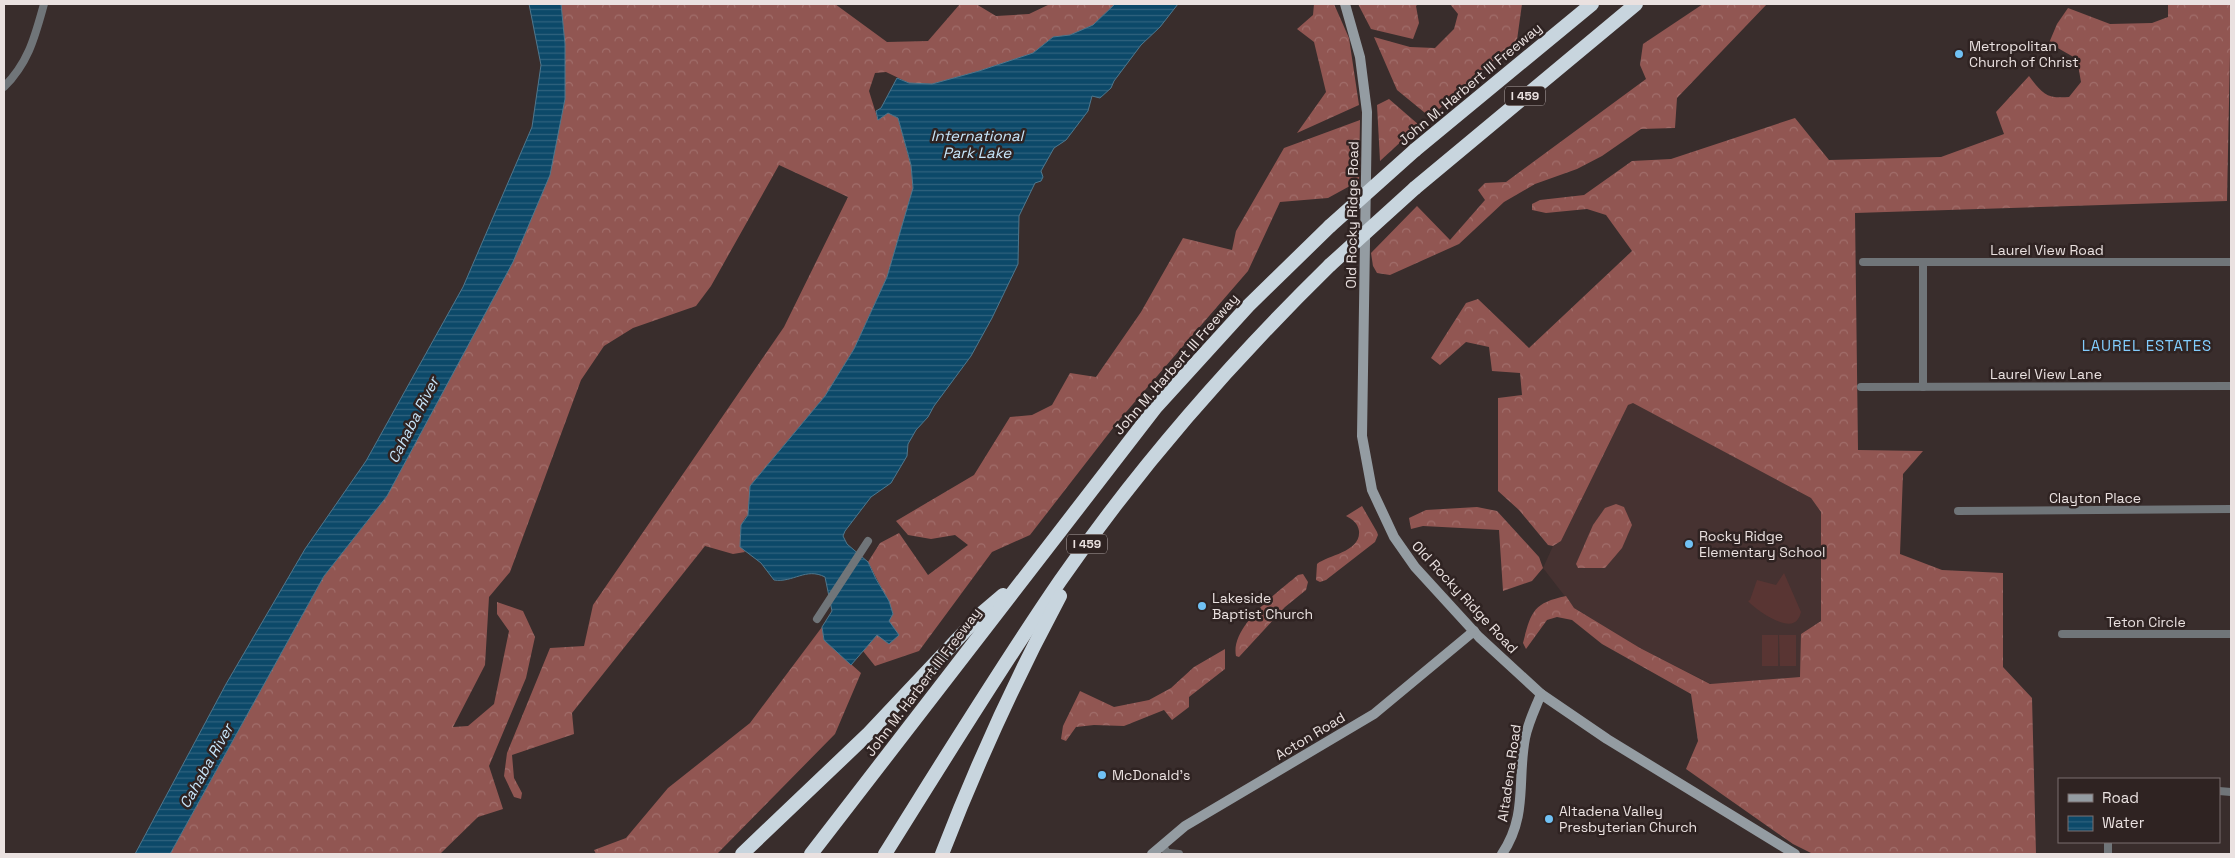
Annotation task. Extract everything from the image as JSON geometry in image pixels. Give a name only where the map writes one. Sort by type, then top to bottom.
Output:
[{"type":"highway","name":"John M. Harbert III Freeway","points":[[811,854],[1156,407],[1248,306],[1330,226],[1416,150],[1592,4]]},
{"type":"highway","name":"I 459","points":[[884,854],[1010,656],[1091,538],[1159,450],[1248,348],[1330,265],[1415,188],[1636,4]]},
{"type":"highway","points":[[942,854],[1002,710],[1026,659],[1091,538]]},
{"type":"highway","points":[[742,854],[868,733],[983,612],[1023,578]]},
{"type":"street","points":[[4,87],[16,74],[32,48],[44,4]]},
{"type":"street","name":"Old Rocky Ridge Road","points":[[1344,4],[1360,57],[1367,112],[1362,436],[1367,470],[1378,505],[1403,551],[1474,631],[1541,694],[1607,739],[1795,854]]},
{"type":"street","name":"Laurel View Road","points":[[1863,262],[2231,262]]},
{"type":"street","points":[[1923,263],[1923,387]]},
{"type":"street","name":"Laurel View Lane","points":[[1861,387],[2231,386]]},
{"type":"street","name":"Clayton Place","points":[[1958,511],[2231,509]]},
{"type":"street","points":[[817,619],[868,541]]},
{"type":"street","name":"Acton Road","points":[[1152,854],[1185,826],[1374,714],[1474,631]]},
{"type":"street","name":"Teton Circle","points":[[2062,634],[2231,634]]},
{"type":"street","name":"Altadena Road","points":[[1502,854],[1518,820],[1522,797],[1525,739],[1541,694]]},
{"type":"street","points":[[1162,845],[1168,854],[1178,854]]},
{"type":"shaded area","name":"Rocky Ridge Elementary School","points":[[1633,402],[1811,498],[1821,512],[1821,621],[1801,634],[1801,677],[1711,684],[1640,648],[1574,608],[1543,568],[1553,546],[1561,541],[1628,405]]},
{"type":"shaded area","points":[[1784,573],[1801,612],[1799,618],[1794,623],[1787,624],[1772,619],[1748,601],[1757,580],[1776,585]]},
{"type":"shaded area","points":[[1762,635],[1778,635],[1778,666],[1762,666]]},
{"type":"shaded area","points":[[1779,635],[1796,635],[1796,666],[1780,666]]},
{"type":"green space","points":[[561,4],[835,4],[887,42],[928,41],[960,4],[976,4],[996,16],[1029,14],[1050,4],[1115,4],[1093,25],[1070,35],[1053,37],[1033,53],[979,71],[932,84],[909,83],[886,72],[875,73],[869,91],[878,120],[888,113],[898,118],[911,166],[913,189],[887,277],[854,349],[825,396],[750,486],[748,515],[743,522],[740,533],[742,548],[745,552],[733,554],[705,546],[572,713],[574,734],[512,755],[514,778],[522,793],[521,799],[514,797],[504,776],[507,753],[550,648],[584,646],[593,605],[784,327],[848,197],[779,165],[711,286],[696,306],[633,328],[604,346],[581,380],[510,572],[489,597],[485,665],[453,727],[468,726],[494,704],[509,631],[497,614],[497,602],[523,611],[535,637],[526,678],[489,766],[503,809],[478,817],[440,854],[170,854],[324,576],[387,496],[565,99],[565,44]]},
{"type":"green space","points":[[1314,4],[1334,4],[1349,38],[1359,105],[1297,133],[1326,92],[1314,42],[1297,29],[1313,15]]},
{"type":"green space","points":[[1358,4],[1418,4],[1416,6],[1419,23],[1413,39],[1371,29]]},
{"type":"green space","points":[[1450,4],[1522,4],[1517,40],[1430,117],[1397,90],[1374,37],[1410,47],[1435,48],[1454,29],[1458,14]]},
{"type":"green space","points":[[1703,4],[1767,4],[1677,98],[1675,128],[1641,129],[1602,156],[1577,169],[1535,184],[1504,202],[1459,244],[1390,275],[1377,273],[1373,266],[1371,253],[1417,206],[1450,240],[1485,200],[1478,190],[1485,183],[1506,182],[1646,79],[1640,65],[1643,44]]},
{"type":"green space","points":[[2168,4],[2231,4],[2227,201],[1855,213],[1858,450],[1923,451],[1903,474],[1900,554],[1942,570],[2003,573],[2003,667],[2032,698],[2036,854],[1813,854],[1793,844],[1686,769],[1698,741],[1691,694],[1602,644],[1572,620],[1557,617],[1547,620],[1526,649],[1523,643],[1528,624],[1535,610],[1546,602],[1566,596],[1574,608],[1640,648],[1710,684],[1800,677],[1801,634],[1821,621],[1821,512],[1811,498],[1633,403],[1628,405],[1561,541],[1553,546],[1548,545],[1519,510],[1498,491],[1498,398],[1522,395],[1520,373],[1492,371],[1489,347],[1466,342],[1440,365],[1431,358],[1466,303],[1478,299],[1529,348],[1632,251],[1606,215],[1587,209],[1546,213],[1532,210],[1532,204],[1540,200],[1584,195],[1632,161],[1671,159],[1795,118],[1829,160],[1941,157],[2004,134],[1996,112],[2029,76],[2045,94],[2055,97],[2069,97],[2081,82],[2077,59],[2049,43],[2057,24],[2068,8],[2110,24],[2152,23],[2168,17]]},
{"type":"green space","points":[[1389,99],[1419,125],[1380,161],[1377,105]]},
{"type":"green space","points":[[1360,120],[1359,181],[1328,198],[1280,202],[1248,271],[1120,419],[1030,535],[992,552],[919,651],[875,666],[863,651],[889,621],[882,589],[868,562],[880,543],[899,533],[928,575],[968,545],[955,535],[931,539],[908,535],[896,521],[974,475],[1010,417],[1032,415],[1052,405],[1070,373],[1096,377],[1141,312],[1183,238],[1232,250],[1236,231],[1284,148]]},
{"type":"green space","points":[[1616,504],[1624,507],[1632,525],[1622,548],[1605,568],[1578,568],[1576,564],[1593,525],[1605,508]]},
{"type":"green space","points":[[1362,506],[1377,532],[1378,535],[1375,542],[1326,580],[1320,582],[1316,580],[1317,564],[1355,544],[1359,531],[1354,522],[1346,516]]},
{"type":"green space","points":[[1477,507],[1497,511],[1539,557],[1543,568],[1532,581],[1503,591],[1499,530],[1423,526],[1411,529],[1409,518],[1426,510]]},
{"type":"green space","points":[[1303,574],[1308,582],[1306,590],[1285,607],[1239,657],[1236,656],[1236,645],[1240,633],[1248,622],[1268,600],[1298,575]]},
{"type":"green space","points":[[822,627],[824,640],[861,673],[835,734],[717,854],[596,854],[594,850],[626,838],[668,788],[750,723]]},
{"type":"green space","points":[[1225,649],[1225,669],[1189,697],[1189,707],[1172,720],[1164,710],[1124,726],[1094,725],[1076,727],[1066,741],[1061,739],[1063,726],[1080,691],[1114,707],[1149,700],[1171,688],[1194,667]]},
{"type":"water","name":"Cahaba River","points":[[529,4],[561,4],[565,44],[565,99],[550,175],[513,262],[387,496],[324,576],[170,854],[135,854],[226,684],[305,549],[366,461],[463,287],[532,127],[541,65]]},
{"type":"water","name":"International Park Lake","points":[[1115,4],[1178,4],[1160,27],[1141,45],[1114,81],[1111,88],[1100,98],[1092,96],[1088,111],[1066,140],[1054,148],[1041,171],[1043,177],[1041,181],[1035,183],[1019,216],[1018,264],[992,318],[971,356],[928,417],[916,430],[908,444],[907,456],[891,483],[871,497],[845,531],[843,536],[847,544],[868,562],[889,601],[893,614],[889,621],[899,635],[889,644],[877,635],[851,665],[824,640],[822,627],[832,611],[825,577],[818,574],[806,574],[774,580],[761,563],[740,547],[741,525],[748,515],[750,486],[825,396],[854,349],[887,277],[913,188],[911,165],[898,118],[888,113],[878,120],[876,111],[881,108],[897,78],[909,83],[932,84],[1033,53],[1053,37],[1070,35],[1093,25]]},
{"type":"place","name":"Metropolitan Church of Christ","points":[[1959,54]]},
{"type":"place","name":"Rocky Ridge Elementary School","points":[[1689,544]]},
{"type":"place","name":"Lakeside Baptist Church","points":[[1202,606]]},
{"type":"place","name":"McDonald's","points":[[1102,775]]},
{"type":"place","name":"Altadena Valley Presbyterian Church","points":[[1549,819]]},
{"type":"district","name":"LAUREL ESTATES","points":[[2147,345]]}]
